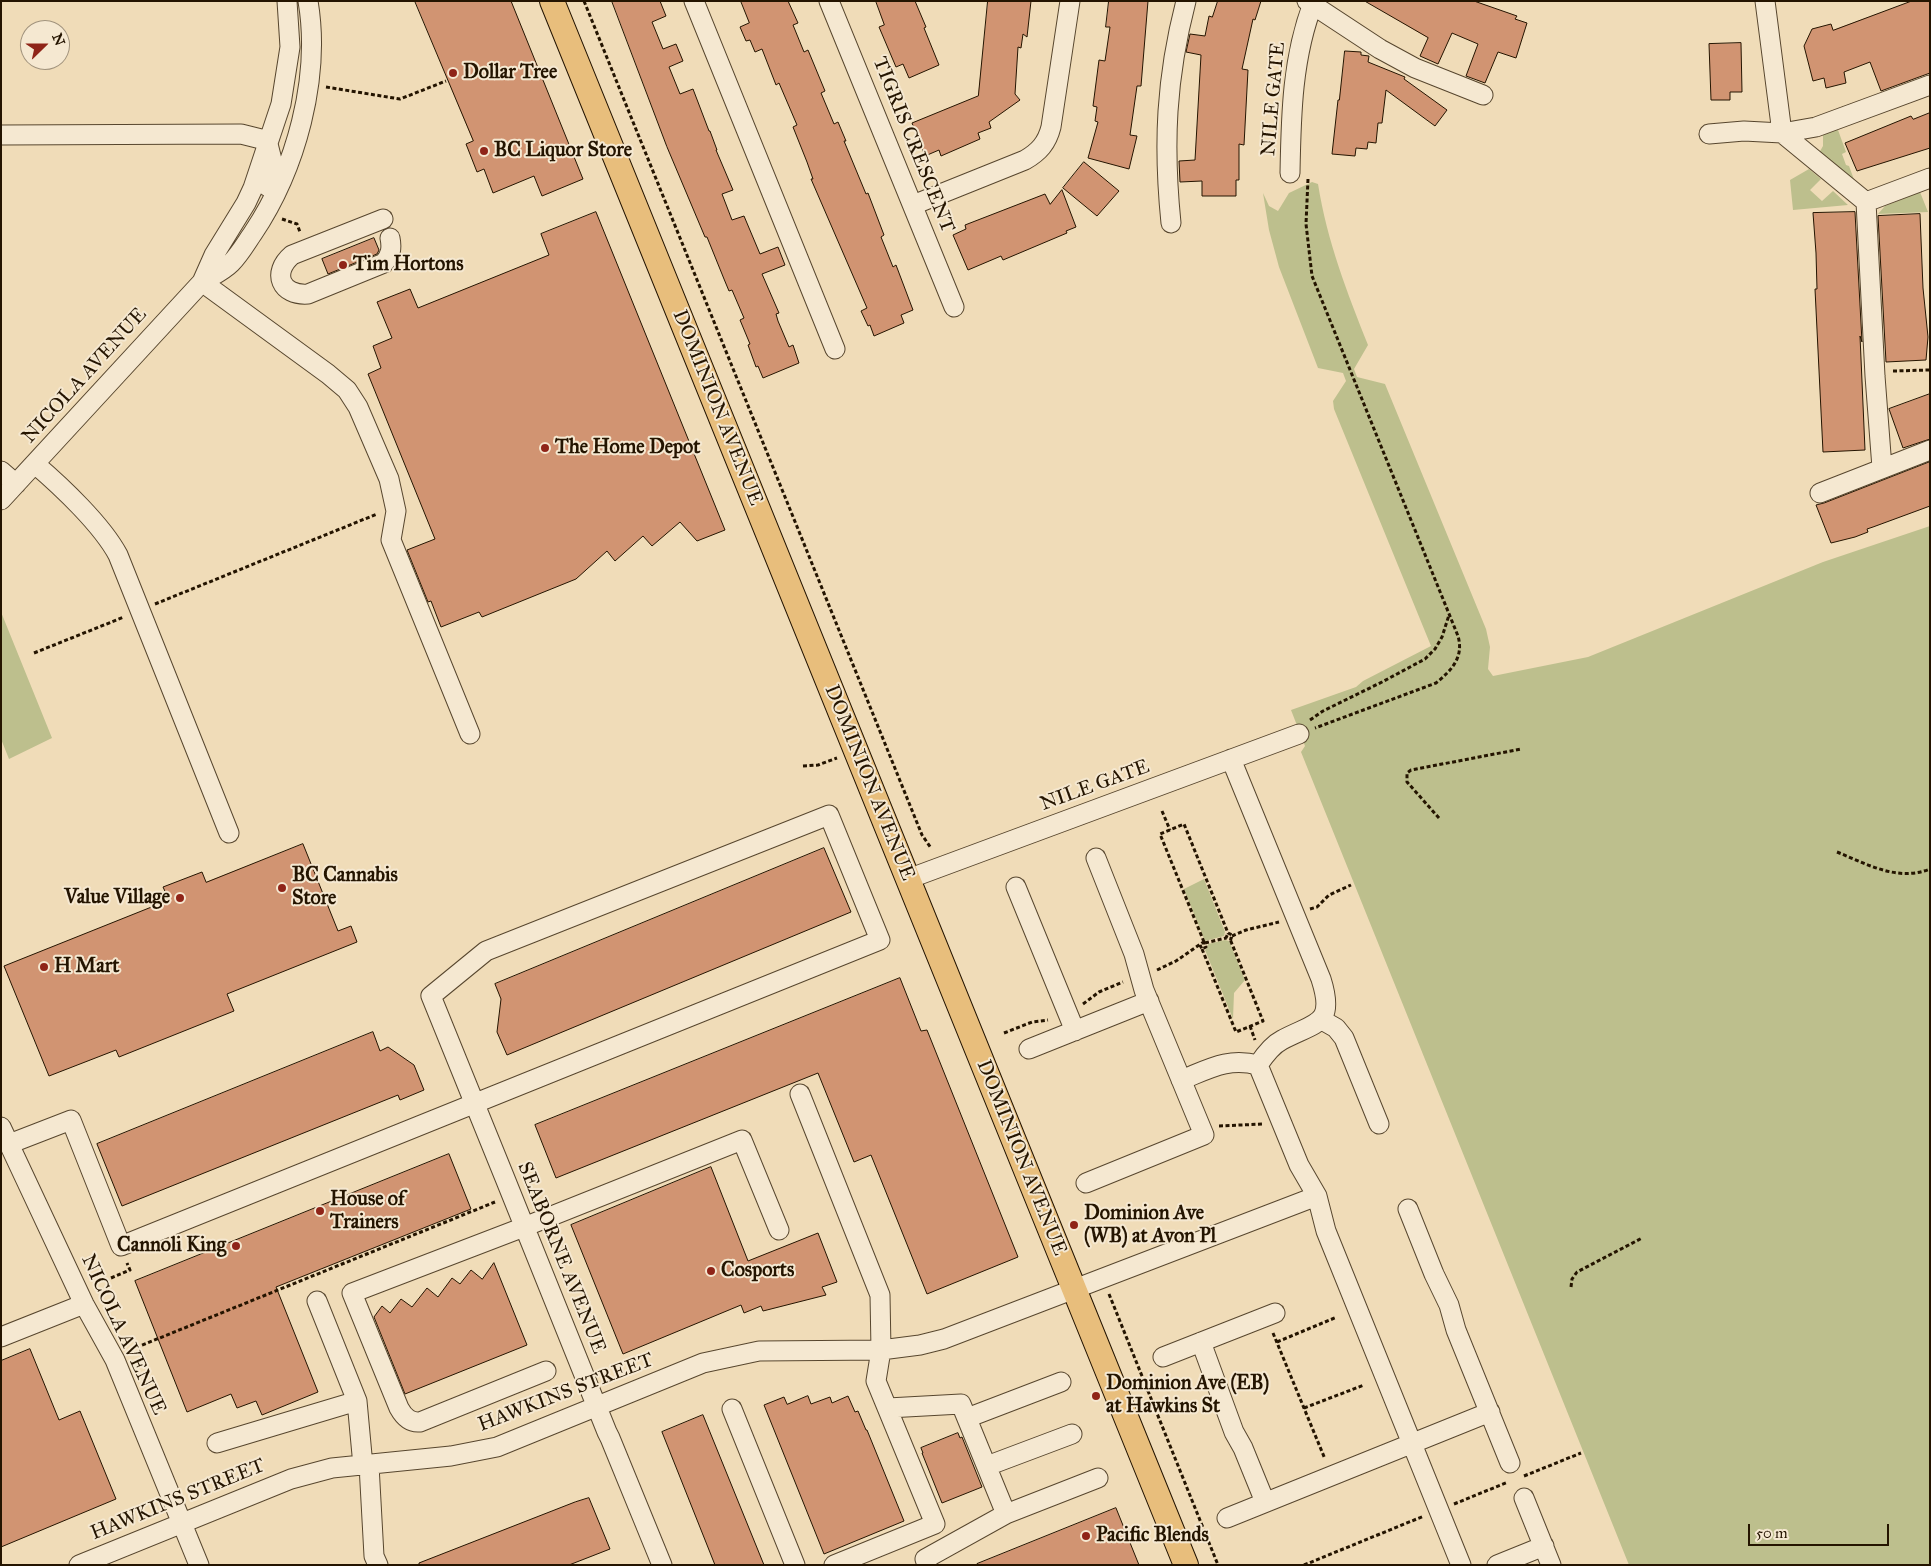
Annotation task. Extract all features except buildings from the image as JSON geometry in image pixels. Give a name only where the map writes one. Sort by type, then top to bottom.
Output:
[{"type":"main road","name":"DOMINION AVENUE","points":[[552,1],[1186,1565]]},
{"type":"street","name":"NICOLA AVENUE","points":[[202,282],[214,255],[246,203],[282,104],[290,47],[287,1]]},
{"type":"street","name":"NICOLA AVENUE","points":[[1,500],[202,282],[229,265],[267,213],[281,184],[298,135],[308,84],[310,46],[308,1]]},
{"type":"street","points":[[694,1],[835,349]]},
{"type":"street","name":"TIGRIS CRESCENT","points":[[829,1],[954,307]]},
{"type":"street","points":[[913,204],[1025,160],[1046,143],[1052,127],[1070,1]]},
{"type":"street","points":[[1171,223],[1167,181],[1166,120],[1173,58],[1186,1]]},
{"type":"street","points":[[1765,1],[1782,133],[1866,202],[1882,468]]},
{"type":"street","points":[[1311,3],[1380,49],[1415,68],[1483,95]]},
{"type":"street","name":"NILE GATE","points":[[1290,174],[1291,117],[1295,79],[1300,46],[1311,3]]},
{"type":"street","points":[[290,47],[296,72],[286,129],[286,141],[292,153]]},
{"type":"street","points":[[1709,134],[1744,131],[1782,133],[1816,127],[1930,85]]},
{"type":"street","points":[[1,135],[241,134],[261,139],[268,144],[274,168],[268,187],[255,212],[247,242]]},
{"type":"street","points":[[1866,202],[1930,178]]},
{"type":"street","points":[[383,219],[287,258],[283,262],[280,272],[282,282],[290,292],[299,295],[308,294],[384,263],[390,257],[392,247],[390,238]]},
{"type":"street","points":[[202,282],[328,374],[347,390],[358,407],[386,472],[396,511],[391,540],[470,734]]},
{"type":"street","points":[[1820,493],[1930,450]]},
{"type":"street","points":[[35,464],[54,480],[110,540],[118,555],[229,833]]},
{"type":"street","points":[[1,471],[16,484]]},
{"type":"street","name":"NILE GATE","points":[[908,879],[1298,734]]},
{"type":"street","points":[[1231,759],[1321,979],[1325,1000],[1322,1020],[1281,1040],[1258,1065]]},
{"type":"street","name":"SEABORNE AVENUE","points":[[474,1103],[880,940],[829,815],[486,951],[431,996],[474,1103],[511,1195],[597,1407],[662,1565]]},
{"type":"street","points":[[1086,1183],[1204,1135],[1149,1001],[1134,954],[1096,858]]},
{"type":"street","points":[[1016,887],[1075,1031]]},
{"type":"street","points":[[1029,1049],[1149,1001]]},
{"type":"street","points":[[1322,1020],[1336,1028],[1344,1038],[1379,1124]]},
{"type":"street","points":[[1181,1080],[1228,1062],[1258,1065]]},
{"type":"street","points":[[1258,1065],[1299,1165],[1317,1196],[1326,1231],[1462,1565]]},
{"type":"street","points":[[800,1094],[880,1294],[881,1350],[876,1381],[935,1524],[834,1565]]},
{"type":"street","points":[[5,1135],[71,1120],[121,1246],[474,1103]]},
{"type":"street","name":"NICOLA AVENUE","points":[[5,1135],[84,1304],[112,1356],[199,1565]]},
{"type":"street","points":[[546,1371],[420,1422],[412,1422],[403,1415],[399,1408],[352,1293],[742,1140],[779,1230]]},
{"type":"street","name":"HAWKINS STREET","points":[[79,1565],[291,1479],[332,1468],[451,1456],[497,1447],[703,1363],[760,1351],[881,1350],[920,1345],[944,1339],[1317,1196]]},
{"type":"street","points":[[1408,1209],[1434,1274],[1449,1305],[1456,1330],[1510,1462]]},
{"type":"street","points":[[317,1301],[357,1401],[366,1465],[374,1556],[378,1565]]},
{"type":"street","points":[[1,1337],[84,1304]]},
{"type":"street","points":[[1163,1357],[1271,1315]]},
{"type":"street","points":[[1201,1342],[1232,1427],[1266,1502]]},
{"type":"street","points":[[967,1418],[1061,1382]]},
{"type":"street","points":[[217,1443],[357,1401]]},
{"type":"street","points":[[888,1408],[961,1404],[1006,1514]]},
{"type":"street","points":[[732,1409],[795,1565]]},
{"type":"street","points":[[1227,1518],[1490,1412]]},
{"type":"street","points":[[987,1466],[1072,1434]]},
{"type":"street","points":[[927,1565],[925,1559],[1006,1514],[1098,1478]]},
{"type":"street","points":[[1524,1498],[1551,1565]]},
{"type":"street","points":[[1497,1565],[1544,1546]]},
{"type":"path","points":[[584,1],[922,835],[930,848]]},
{"type":"path","points":[[325,86],[400,99],[446,80]]},
{"type":"path","points":[[1290,174],[1308,174],[1306,224],[1312,276],[1458,636],[1460,651],[1455,665],[1436,683],[1298,734]]},
{"type":"path","points":[[274,215],[296,224],[306,249]]},
{"type":"path","points":[[1875,372],[1930,370]]},
{"type":"path","points":[[34,653],[380,513],[396,511]]},
{"type":"path","points":[[1298,734],[1306,722],[1323,711],[1425,658],[1435,649],[1442,637],[1449,614]]},
{"type":"path","points":[[1439,818],[1407,782],[1407,773],[1411,770],[1521,749]]},
{"type":"path","points":[[803,766],[818,765],[856,750]]},
{"type":"path","points":[[1162,810],[1170,830]]},
{"type":"path","points":[[1155,971],[1168,966],[1192,949],[1201,947],[1206,947],[1160,834],[1184,824],[1263,1021],[1236,1032],[1201,947]]},
{"type":"path","points":[[1837,852],[1891,873],[1930,869]]},
{"type":"path","points":[[1306,910],[1317,907],[1329,895],[1351,885]]},
{"type":"path","points":[[1205,943],[1230,938],[1246,930],[1281,921]]},
{"type":"path","points":[[1079,1007],[1100,992],[1124,982]]},
{"type":"path","points":[[1004,1033],[1032,1022],[1051,1019]]},
{"type":"path","points":[[1250,1026],[1257,1044]]},
{"type":"path","points":[[1203,1133],[1220,1126],[1260,1125],[1266,1123]]},
{"type":"path","points":[[112,1356],[511,1195]]},
{"type":"path","points":[[1571,1287],[1572,1280],[1577,1272],[1642,1238]]},
{"type":"path","points":[[111,1278],[130,1270]]},
{"type":"path","points":[[1109,1294],[1218,1565]]},
{"type":"path","points":[[1271,1315],[1277,1342],[1332,1476]]},
{"type":"path","points":[[1277,1342],[1337,1318]]},
{"type":"path","points":[[1304,1408],[1364,1385]]},
{"type":"path","points":[[1304,1565],[1431,1513]]},
{"type":"green space","points":[[1838,130],[1846,152],[1842,154],[1856,185],[1819,153],[1823,146],[1823,133]]},
{"type":"green space","points":[[1809,169],[1821,179],[1810,190],[1822,201],[1833,191],[1848,205],[1793,210],[1790,180]]},
{"type":"green space","points":[[1312,182],[1318,184],[1332,246],[1368,345],[1354,369],[1357,377],[1385,384],[1486,629],[1490,647],[1488,669],[1493,676],[1588,657],[1823,562],[1930,526],[1930,1565],[1629,1565],[1301,752],[1305,746],[1291,710],[1356,687],[1363,681],[1431,646],[1334,409],[1333,401],[1346,381],[1343,373],[1318,368],[1279,267],[1269,230],[1263,193],[1269,206],[1278,211],[1289,193]]},
{"type":"green space","points":[[1920,192],[1928,212],[1878,214],[1885,206]]},
{"type":"green space","points":[[1,612],[52,738],[9,759],[1,739]]},
{"type":"green space","points":[[1204,879],[1225,932],[1224,936],[1205,941],[1184,889]]},
{"type":"green space","points":[[1225,940],[1229,941],[1245,980],[1234,993],[1233,1019],[1205,950],[1208,944]]},
{"type":"place","name":"Dollar Tree","points":[[453,73]]},
{"type":"place","name":"BC Liquor Store","points":[[484,151]]},
{"type":"place","name":"Tim Hortons","points":[[343,265]]},
{"type":"place","name":"The Home Depot","points":[[545,448]]},
{"type":"place","name":"BC Cannabis Store","points":[[282,888]]},
{"type":"place","name":"Value Village","points":[[180,898]]},
{"type":"place","name":"H Mart","points":[[44,967]]},
{"type":"place","name":"House of Trainers","points":[[320,1211]]},
{"type":"place","name":"Dominion Ave (WB) at Avon Pl","points":[[1074,1225]]},
{"type":"place","name":"Cannoli King","points":[[236,1246]]},
{"type":"place","name":"Cosports","points":[[711,1271]]},
{"type":"place","name":"Dominion Ave (EB) at Hawkins St","points":[[1096,1396]]},
{"type":"place","name":"Pacific Blends","points":[[1086,1536]]}]
